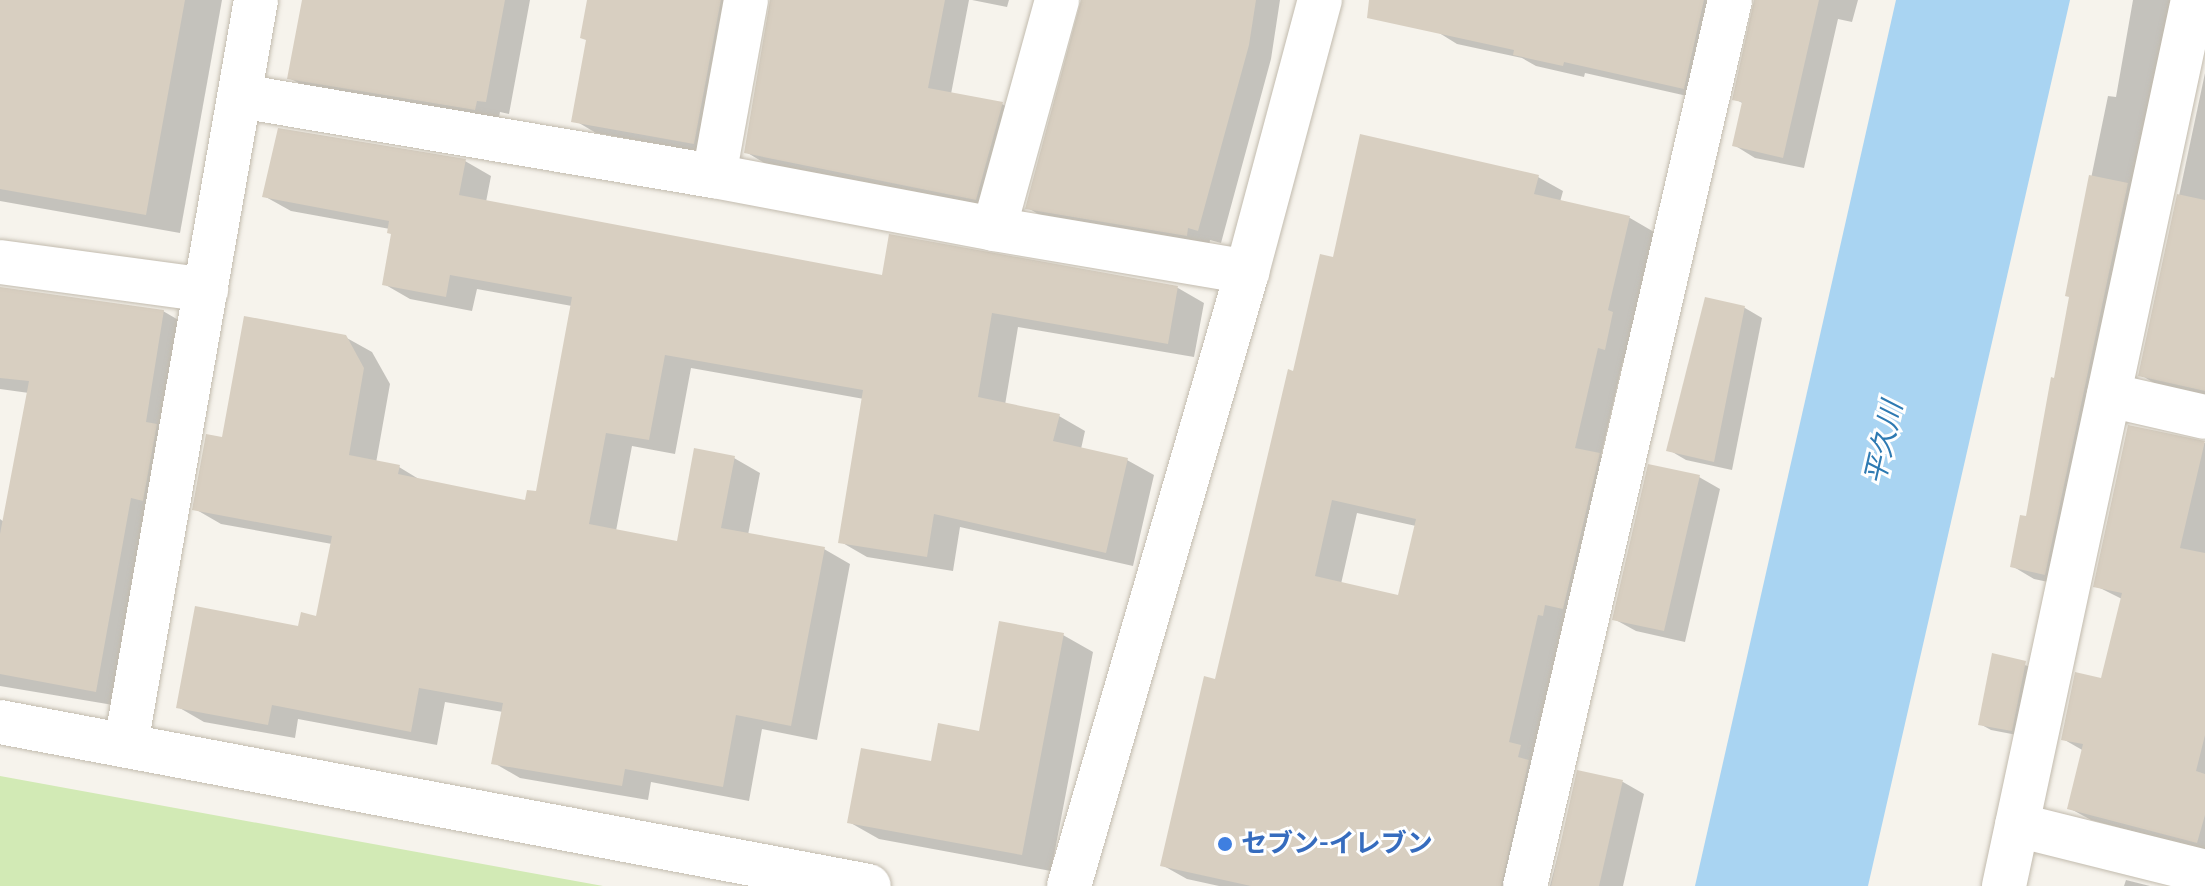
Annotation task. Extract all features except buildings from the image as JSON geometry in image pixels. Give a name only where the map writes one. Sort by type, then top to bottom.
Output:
[{"type":"street","points":[[126,744],[256,0]]},
{"type":"street","points":[[714,176],[746,0]]},
{"type":"street","points":[[994,229],[1057,0]]},
{"type":"street","points":[[1069,886],[1247,272],[1320,0]]},
{"type":"street","points":[[1525,886],[1730,0]]},
{"type":"street","points":[[2004,886],[2193,0]]},
{"type":"street","points":[[240,96],[714,176],[994,229],[1247,272]]},
{"type":"street","points":[[0,262],[206,290]]},
{"type":"street","points":[[2109,395],[2205,417]]},
{"type":"street","points":[[0,722],[869,886]]},
{"type":"street","points":[[2017,825],[2205,872]]},
{"type":"green space","points":[[0,776],[603,886],[0,886]]},
{"type":"water","name":"平久川","points":[[1896,0],[2070,0],[1868,886],[1695,886]]},
{"type":"place","name":"セブン-イレブン","points":[[1225,844]]}]
